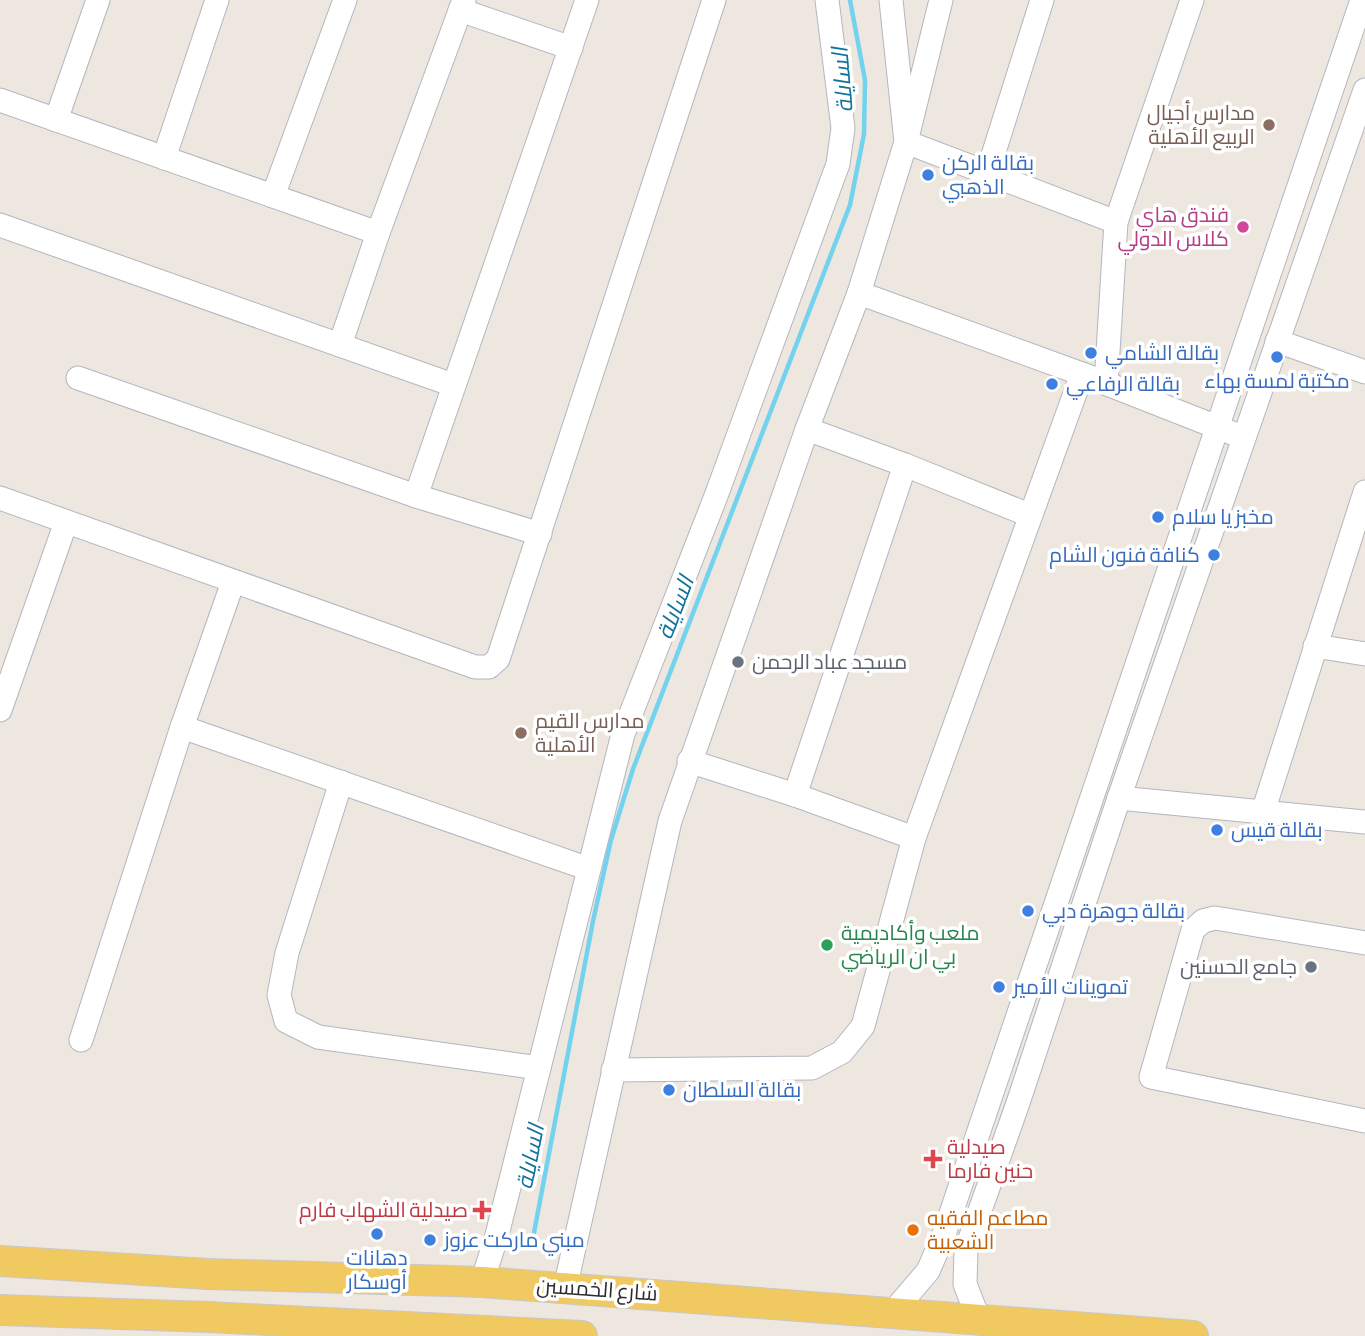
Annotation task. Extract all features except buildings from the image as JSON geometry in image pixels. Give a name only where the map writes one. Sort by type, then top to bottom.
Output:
[{"type":"main road","name":"شارع الخمسين","points":[[0,1261],[208,1274],[565,1287],[1193,1336]]},
{"type":"main road","points":[[208,1274],[209,1317]]},
{"type":"main road","points":[[0,1310],[209,1317],[295,1329],[568,1335]]},
{"type":"street","points":[[56,120],[98,0]]},
{"type":"street","points":[[164,158],[217,0]]},
{"type":"street","points":[[273,196],[345,0]]},
{"type":"street","points":[[416,496],[587,0]]},
{"type":"street","points":[[0,498],[475,667],[489,667],[498,659],[540,534],[713,0]]},
{"type":"street","points":[[482,1282],[497,1235],[623,734],[716,496],[838,164],[843,128],[827,0]]},
{"type":"street","points":[[891,0],[906,142]]},
{"type":"street","points":[[565,1287],[670,821],[807,429],[859,293],[906,142],[941,0]]},
{"type":"street","points":[[988,171],[1042,0]]},
{"type":"street","points":[[1106,384],[1116,222],[1192,0]]},
{"type":"street","points":[[894,1312],[928,1271],[943,1237],[1362,0]]},
{"type":"street","points":[[340,345],[462,5],[571,48]]},
{"type":"street","points":[[979,1320],[965,1283],[966,1250],[1119,798],[1365,90]]},
{"type":"street","points":[[0,100],[378,233]]},
{"type":"street","points":[[906,142],[1116,222]]},
{"type":"street","points":[[0,225],[453,385]]},
{"type":"street","points":[[859,293],[1082,374],[1245,438]]},
{"type":"street","points":[[1277,341],[1365,372]]},
{"type":"street","points":[[614,1070],[812,1068],[842,1052],[863,1026],[914,838],[1082,374]]},
{"type":"street","points":[[78,378],[416,496],[540,534]]},
{"type":"street","points":[[807,429],[1029,515]]},
{"type":"street","points":[[795,795],[905,465]]},
{"type":"street","points":[[1263,812],[1364,499]]},
{"type":"street","points":[[0,710],[8,667],[66,522]]},
{"type":"street","points":[[81,1040],[182,727],[233,582]]},
{"type":"street","points":[[1315,646],[1365,654]]},
{"type":"street","points":[[182,727],[589,869]]},
{"type":"street","points":[[689,761],[795,795],[914,838]]},
{"type":"street","points":[[341,782],[287,953],[279,995],[286,1021],[318,1037],[539,1068]]},
{"type":"street","points":[[1119,798],[1365,822]]},
{"type":"street","points":[[1365,943],[1215,918],[1203,921],[1193,930],[1151,1077],[1365,1121]]},
{"type":"street","points":[[1040,947],[1066,957]]},
{"type":"waterway","name":"السايلة","points":[[533,1238],[611,840],[633,769],[850,205],[864,134],[865,80],[850,0]]},
{"type":"place","name":"مدارس أجيال الربيع الأهلية","points":[[1269,125]]},
{"type":"place","name":"بقالة الركن الذهبي","points":[[928,175]]},
{"type":"place","name":"فندق هاي كلاس الدولي","points":[[1243,227]]},
{"type":"place","name":"بقالة الشامي","points":[[1091,353]]},
{"type":"place","name":"مكتبة لمسة بهاء","points":[[1277,357]]},
{"type":"place","name":"بقالة الرفاعي","points":[[1052,384]]},
{"type":"place","name":"مخبز يا سلام","points":[[1158,517]]},
{"type":"place","name":"كنافة فنون الشام","points":[[1214,555]]},
{"type":"place","name":"مسجد عباد الرحمن","points":[[738,662]]},
{"type":"place","name":"مدارس القيم الأهلية","points":[[521,733]]},
{"type":"place","name":"بقالة قيس","points":[[1217,830]]},
{"type":"place","name":"بقالة جوهرة دبي","points":[[1028,911]]},
{"type":"place","name":"ملعب وأكاديمية بي ان الرياضي","points":[[827,945]]},
{"type":"place","name":"جامع الحسنين","points":[[1311,967]]},
{"type":"place","name":"تموينات الأمير","points":[[999,987]]},
{"type":"place","name":"بقالة السلطان","points":[[669,1090]]},
{"type":"place","name":"صيدلية حنين فارما","points":[[933,1159]]},
{"type":"place","name":"صيدلية الشهاب فارم","points":[[482,1210]]},
{"type":"place","name":"مطاعم الفقيه الشعبية","points":[[913,1230]]},
{"type":"place","name":"دهانات أوسكار","points":[[377,1234]]},
{"type":"place","name":"مبني ماركت عزوز","points":[[430,1240]]}]
